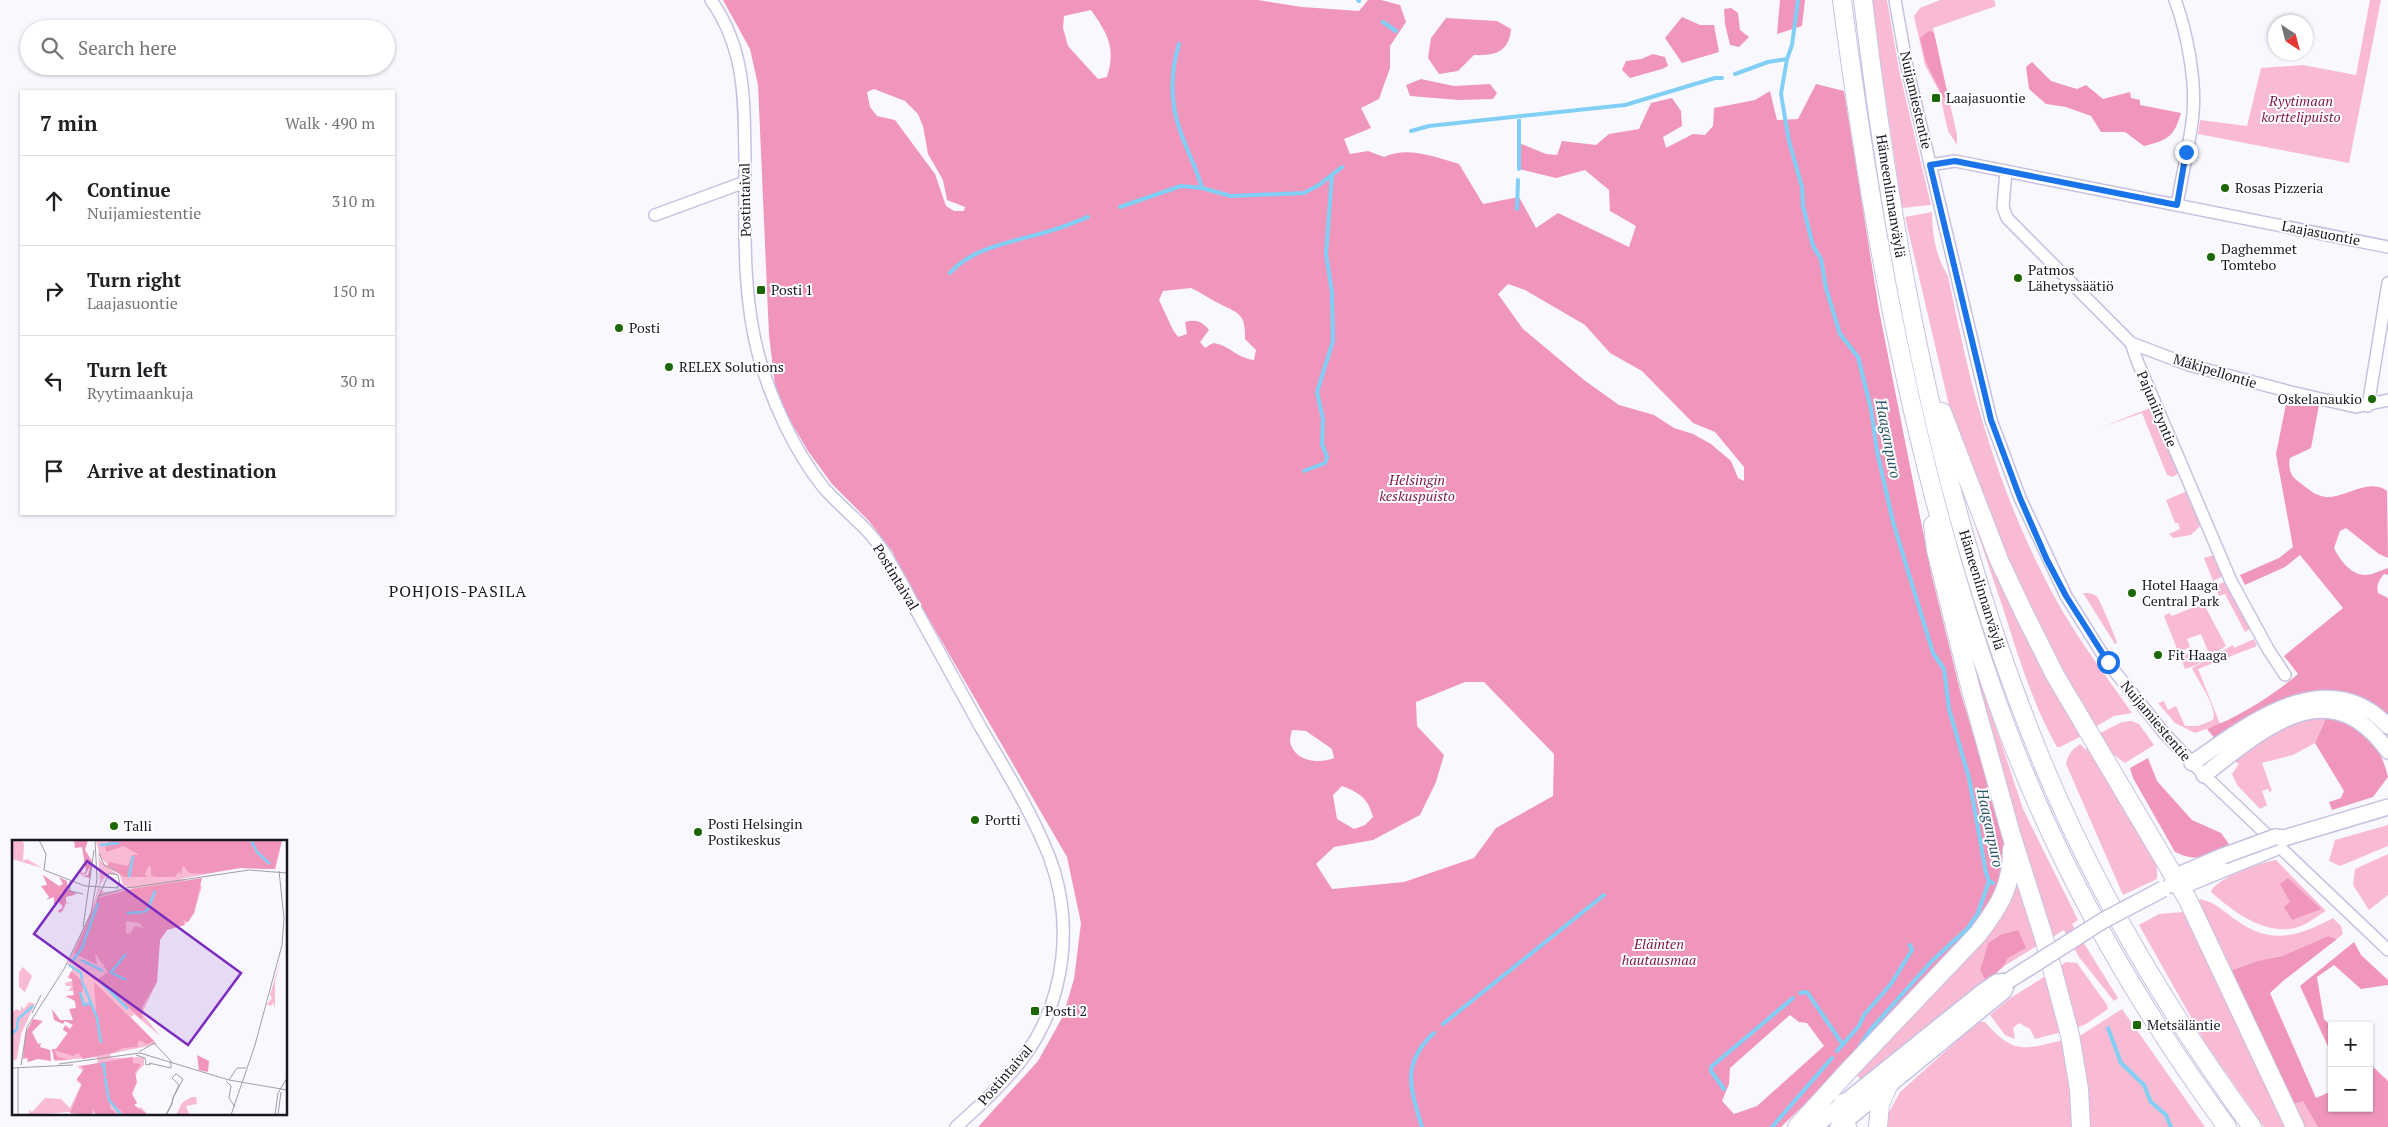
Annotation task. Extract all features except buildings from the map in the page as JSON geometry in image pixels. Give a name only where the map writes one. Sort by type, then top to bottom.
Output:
[{"type":"highway","name":"Hämeenlinnanväylä","points":[[1842,0],[1874,219],[1901,361],[1927,473],[1954,569],[1994,695],[2043,815],[2069,871],[2134,988],[2195,1082],[2227,1127]]},
{"type":"highway","name":"Hämeenlinnanväylä","points":[[1863,0],[1891,204],[1930,404],[1963,529],[2017,698],[2049,777],[2087,859],[2152,978],[2222,1086],[2252,1127]]},
{"type":"highway","points":[[1920,355],[1995,551],[2022,611],[2170,885],[2188,900],[2296,1127]]},
{"type":"highway","points":[[1927,473],[1936,550],[2011,834],[2044,938],[2070,1035],[2079,1089],[2080,1127]]},
{"type":"highway","points":[[1797,1127],[1978,934],[1996,911],[2006,893],[2012,868],[2011,834]]},
{"type":"highway","points":[[1878,1127],[1877,1115],[1889,1084]]},
{"type":"highway","points":[[1843,1103],[1841,1114],[1843,1126]]},
{"type":"main road","points":[[2192,764],[2277,709],[2302,700],[2326,698],[2354,704],[2378,717],[2388,726]]},
{"type":"main road","points":[[2204,775],[2278,722],[2294,714],[2310,710],[2334,711],[2351,716],[2372,730],[2388,751]]},
{"type":"main road","points":[[1814,1127],[1997,982],[2008,981],[2104,920],[2170,885],[2183,874],[2228,860],[2276,837],[2284,838],[2388,807]]},
{"type":"main road","points":[[1843,1126],[1889,1084],[2004,991],[2008,981]]},
{"type":"street","name":"Postintaival","points":[[711,0],[729,31],[743,80],[749,310],[759,356],[772,397],[798,450],[813,474],[826,490],[869,533],[887,558],[1026,809],[1049,857],[1060,893],[1064,927],[1063,948],[1059,974],[1048,1012],[1025,1055],[1007,1077],[956,1127]]},
{"type":"street","name":"Nuijamiestentie","points":[[1895,0],[1907,67],[1991,420],[2032,527],[2066,596],[2090,637],[2142,708],[2192,764],[2388,950]]},
{"type":"street","points":[[2175,0],[2184,26],[2189,50],[2193,114],[2177,205]]},
{"type":"street","name":"Laajasuontie","points":[[1930,165],[1955,161],[2388,247]]},
{"type":"street","name":"Pajuniityntie","points":[[2006,171],[2003,207],[2007,218],[2131,343],[2232,581],[2268,649],[2285,675]]},
{"type":"street","points":[[655,215],[745,182]]},
{"type":"street","points":[[2368,406],[2388,283]]},
{"type":"street","name":"Mäkipellontie","points":[[2131,343],[2189,365],[2290,392],[2356,407],[2368,406],[2388,400]]},
{"type":"green space","name":"Helsingin keskuspuisto","points":[[723,0],[1258,0],[1302,7],[1359,11],[1368,0],[1381,0],[1400,5],[1406,22],[1390,46],[1390,68],[1379,99],[1361,108],[1371,128],[1344,139],[1350,154],[1368,151],[1384,157],[1403,152],[1422,154],[1459,164],[1483,204],[1519,197],[1536,228],[1558,213],[1629,247],[1636,226],[1610,211],[1609,190],[1585,170],[1556,178],[1519,169],[1519,143],[1546,154],[1557,155],[1562,141],[1596,145],[1609,134],[1639,129],[1651,103],[1672,98],[1681,111],[1682,126],[1663,137],[1666,148],[1693,134],[1705,135],[1713,126],[1714,108],[1755,100],[1770,91],[1777,120],[1798,119],[1816,84],[1844,91],[1879,310],[1932,577],[1961,694],[2004,837],[2005,881],[1978,927],[1850,1060],[1781,1127],[978,1127],[1038,1061],[1063,1016],[1074,979],[1081,923],[1067,857],[912,590],[892,551],[869,521],[832,484],[808,451],[785,412],[775,385],[769,335],[758,85],[750,49]],"holes":[[[1091,10],[1109,42],[1111,58],[1107,77],[1098,79],[1068,46],[1063,28],[1064,16]],[[874,89],[905,101],[918,114],[923,126],[928,154],[943,180],[947,200],[965,207],[964,211],[954,211],[946,206],[935,174],[895,120],[877,116],[870,107],[867,92]],[[1508,284],[1525,290],[1585,325],[1610,353],[1642,371],[1693,423],[1715,432],[1744,467],[1744,481],[1738,478],[1731,461],[1711,444],[1693,434],[1674,428],[1654,415],[1619,405],[1584,380],[1523,329],[1498,294]],[[1191,288],[1235,311],[1244,323],[1245,339],[1256,350],[1254,360],[1242,357],[1219,344],[1213,343],[1205,348],[1200,342],[1209,330],[1198,322],[1185,322],[1187,334],[1178,337],[1159,300],[1163,291]],[[1465,682],[1484,682],[1554,754],[1553,796],[1496,828],[1474,858],[1404,882],[1332,889],[1316,864],[1334,847],[1373,840],[1420,815],[1436,782],[1444,755],[1417,726],[1416,702]],[[1292,730],[1306,731],[1332,749],[1334,758],[1322,761],[1308,760],[1297,754],[1290,742]],[[1342,786],[1362,797],[1369,805],[1373,817],[1365,825],[1354,829],[1337,819],[1333,795]],[[1790,1015],[1799,1022],[1807,1023],[1824,1046],[1757,1106],[1734,1114],[1722,1101],[1729,1084],[1730,1068]]]},
{"type":"green space","points":[[1780,0],[1805,0],[1802,26],[1777,34]]},
{"type":"green space","points":[[1871,0],[1887,0],[1899,70],[1931,205],[1902,208]]},
{"type":"green space","points":[[1940,0],[1994,0],[1996,6],[1933,28],[1957,135],[1957,145],[1948,131],[1939,91],[1925,65],[1914,16],[1920,8]]},
{"type":"green space","name":"Ryytimaan korttelipuisto","points":[[2370,0],[2381,0],[2349,163],[2198,134],[2200,120],[2247,126],[2261,68],[2303,65],[2356,75]]},
{"type":"green space","points":[[1731,8],[1738,13],[1740,30],[1749,37],[1739,47],[1730,45],[1725,24],[1724,9]]},
{"type":"green space","points":[[1682,17],[1700,25],[1714,25],[1719,52],[1682,63],[1665,38]]},
{"type":"green space","points":[[1446,18],[1497,21],[1511,29],[1510,37],[1504,48],[1500,51],[1488,55],[1474,55],[1458,71],[1439,74],[1428,58],[1431,38]]},
{"type":"green space","points":[[1929,31],[1934,33],[1948,97],[1943,97],[1926,62],[1920,38]]},
{"type":"green space","points":[[1653,54],[1665,57],[1668,66],[1630,78],[1622,70],[1626,61],[1641,59]]},
{"type":"green space","points":[[2032,62],[2051,81],[2077,89],[2086,85],[2103,99],[2130,92],[2131,98],[2140,100],[2140,105],[2181,113],[2176,127],[2169,136],[2159,142],[2144,146],[2125,132],[2101,132],[2091,116],[2066,107],[2046,104],[2029,89],[2026,67]]},
{"type":"green space","points":[[1421,79],[1454,86],[1490,84],[1497,93],[1493,99],[1459,100],[1410,96],[1406,85]]},
{"type":"green space","points":[[1932,212],[1935,245],[1940,261],[1948,276],[1967,364],[1986,432],[2005,489],[2028,543],[2063,611],[2081,641],[2132,713],[2114,716],[2095,727],[2041,636],[2017,584],[1955,431],[1905,217]]},
{"type":"green space","points":[[2287,399],[2319,405],[2311,448],[2290,458],[2290,471],[2296,480],[2315,493],[2326,497],[2373,486],[2387,491],[2388,558],[2379,554],[2346,528],[2340,531],[2334,548],[2346,566],[2360,574],[2371,574],[2388,568],[2388,575],[2384,574],[2377,588],[2378,593],[2388,598],[2388,716],[2366,701],[2344,693],[2322,692],[2300,696],[2279,704],[2216,740],[2207,729],[2255,705],[2298,674],[2284,656],[2343,608],[2300,555],[2285,567],[2245,585],[2240,575],[2279,558],[2293,547],[2276,454]]},
{"type":"green space","points":[[2150,408],[2178,473],[2173,477],[2167,475],[2142,413],[2102,427]]},
{"type":"green space","points":[[1962,482],[2082,736],[2060,747],[2057,747],[2048,730],[2026,677]]},
{"type":"green space","points":[[2185,492],[2201,525],[2191,535],[2173,538],[2169,534],[2180,529],[2178,523],[2175,523],[2166,500]]},
{"type":"green space","points":[[2214,555],[2223,576],[2213,581],[2204,558]]},
{"type":"green space","points":[[2226,581],[2251,628],[2245,632],[2225,594],[2219,596],[2215,586]]},
{"type":"green space","points":[[2083,593],[2093,594],[2098,598],[2117,643],[2115,644]]},
{"type":"green space","points":[[2199,605],[2206,608],[2226,646],[2196,665],[2185,669],[2164,616],[2169,613],[2172,616]],"holes":[[[2201,634],[2209,654],[2195,662],[2192,652],[2186,654],[2184,650],[2190,647],[2187,639]]]},
{"type":"green space","points":[[1962,624],[2023,809],[2078,920],[2072,924],[2118,998],[2114,1001],[2079,957],[2064,930],[2051,938],[2005,790]]},
{"type":"green space","points":[[2254,639],[2257,646],[2198,669],[2220,724],[2195,733],[2175,723],[2158,703],[2164,701],[2168,710],[2176,706],[2185,726],[2198,726],[2213,720],[2213,708],[2192,668],[2233,645],[2234,648]]},
{"type":"green space","points":[[2312,716],[2326,718],[2315,743],[2293,755],[2262,763],[2272,791],[2269,792],[2268,789],[2262,791],[2267,805],[2260,809],[2237,785],[2232,774],[2239,764],[2234,761],[2275,731]]},
{"type":"green space","points":[[2326,718],[2349,724],[2367,736],[2380,754],[2388,777],[2373,797],[2332,810],[2329,802],[2341,798],[2344,791],[2315,743]]},
{"type":"green space","points":[[2131,721],[2139,724],[2154,745],[2125,763],[2110,752],[2100,733],[2122,722]]},
{"type":"green space","points":[[2088,742],[2157,864],[2157,879],[2123,895],[2066,764],[2073,750],[2080,744],[2086,750]]},
{"type":"green space","points":[[2148,758],[2157,781],[2192,820],[2221,833],[2229,844],[2203,857],[2190,857],[2175,852],[2133,778],[2130,768]]},
{"type":"green space","points":[[2388,825],[2388,846],[2340,866],[2329,861],[2335,840]]},
{"type":"green space","points":[[2388,854],[2388,895],[2369,910],[2353,885],[2355,869]]},
{"type":"green space","points":[[2276,860],[2326,911],[2298,927],[2274,929],[2251,921],[2211,892],[2220,882],[2229,877],[2260,864]]},
{"type":"green space","points":[[2015,877],[2040,944],[2004,966],[2008,958],[2000,935],[1988,943],[1980,970],[1986,982],[1861,1080],[1854,1072]]},
{"type":"green space","points":[[2288,878],[2321,909],[2292,920],[2284,907],[2290,902],[2280,884]]},
{"type":"green space","points":[[2200,899],[2215,905],[2248,928],[2261,933],[2284,936],[2296,934],[2333,918],[2341,926],[2343,934],[2337,939],[2328,936],[2282,956],[2257,961],[2230,971],[2199,902]]},
{"type":"green space","points":[[2183,912],[2263,1081],[2287,1127],[2264,1127],[2206,1044],[2139,925],[2159,914]]},
{"type":"green space","points":[[2018,930],[2026,948],[2008,958],[2004,966],[1986,982],[1980,970],[1988,943],[2000,935]]},
{"type":"green space","points":[[2328,936],[2337,939],[2270,993],[2316,1098],[2328,1093],[2328,1112],[2373,1112],[2373,1067],[2388,1081],[2388,1127],[2318,1127],[2303,1101],[2294,1104],[2290,1102],[2230,971],[2257,961],[2282,956]]},
{"type":"green space","points":[[2354,942],[2361,955],[2388,980],[2388,985],[2361,989],[2334,965],[2317,977],[2324,1019],[2328,1023],[2328,1046],[2300,986]]},
{"type":"green space","points":[[2066,962],[2077,963],[2108,1009],[2086,1024],[2074,1029],[2059,967]]},
{"type":"green space","points":[[2047,975],[2062,1032],[2035,1039],[2030,1029],[2019,1023],[2013,1028],[2015,1039],[2005,1035],[1990,1015],[2009,999]]},
{"type":"green space","points":[[2122,1009],[2205,1127],[2090,1127],[2090,1111],[2078,1037]]},
{"type":"green space","points":[[1978,1022],[1985,1022],[2004,1040],[2020,1047],[2038,1046],[2063,1040],[2069,1061],[2075,1127],[1885,1127],[1888,1114],[1900,1092]]},
{"type":"green space","points":[[2303,1100],[2318,1127],[2304,1127],[2294,1104]]},
{"type":"waterway","name":"Haaganpuro","points":[[1798,0],[1792,45],[1787,59],[1781,94],[1789,141],[1802,187],[1803,206],[1813,246],[1821,259],[1826,288],[1840,334],[1858,357],[1871,409],[1877,451],[1893,522],[1933,653],[1944,669],[1949,709],[1969,778],[1986,873],[1989,881],[1993,883]]},
{"type":"waterway","points":[[1383,22],[1396,31]]},
{"type":"waterway","points":[[1179,44],[1174,66],[1173,100],[1177,122],[1202,188]]},
{"type":"waterway","points":[[1735,74],[1768,62],[1787,59]]},
{"type":"waterway","points":[[1411,131],[1429,126],[1625,105],[1715,78],[1722,78]]},
{"type":"waterway","points":[[1519,117],[1519,169]]},
{"type":"waterway","points":[[1120,207],[1181,186],[1202,188],[1231,196],[1304,193],[1319,185],[1342,167]]},
{"type":"waterway","points":[[1304,471],[1325,463],[1327,457],[1322,444],[1323,419],[1317,392],[1333,341],[1332,292],[1326,254],[1332,175]]},
{"type":"waterway","points":[[1517,209],[1518,180]]},
{"type":"waterway","points":[[950,273],[972,256],[985,250],[1060,228],[1088,217]]},
{"type":"waterway","points":[[1859,1047],[1871,1029],[1932,961],[1968,928],[1978,913],[1989,881]]},
{"type":"waterway","points":[[1443,1024],[1604,895]]},
{"type":"waterway","points":[[1837,1051],[1859,1026],[1864,1015],[1891,984],[1912,950],[1910,945]]},
{"type":"waterway","points":[[1800,993],[1807,992],[1843,1045]]},
{"type":"waterway","points":[[1724,1089],[1711,1071],[1711,1067],[1793,998]]},
{"type":"waterway","name":"Haaganpuro","points":[[2108,1028],[2121,1063],[2144,1085],[2151,1102],[2166,1115],[2171,1127]]},
{"type":"waterway","points":[[1422,1127],[1414,1100],[1411,1077],[1417,1055],[1434,1033]]},
{"type":"waterway","points":[[1772,1127],[1832,1058]]},
{"type":"place","name":"Laajasuontie","points":[[1936,98]]},
{"type":"place","name":"Rosas Pizzeria","points":[[2225,188]]},
{"type":"place","name":"Daghemmet Tomtebo","points":[[2211,257]]},
{"type":"place","name":"Patmos Lähetyssäätiö","points":[[2018,278]]},
{"type":"place","name":"Posti 1","points":[[761,290]]},
{"type":"place","name":"Posti","points":[[619,328]]},
{"type":"place","name":"RELEX Solutions","points":[[669,367]]},
{"type":"place","name":"Oskelanaukio","points":[[2372,399]]},
{"type":"place","name":"Hotel Haaga Central Park","points":[[2132,593]]},
{"type":"place","name":"Fit Haaga","points":[[2158,655]]},
{"type":"place","name":"Portti","points":[[975,820]]},
{"type":"place","name":"Talli","points":[[114,826]]},
{"type":"place","name":"Posti Helsingin Postikeskus","points":[[698,832]]},
{"type":"place","name":"Posti 2","points":[[1035,1011]]},
{"type":"place","name":"Metsäläntie","points":[[2137,1025]]},
{"type":"district","name":"POHJOIS-PASILA","points":[[458,591]]},
{"type":"route","points":[[2108,662],[2090,637],[2047,560],[2020,498],[1991,420],[1970,324],[1930,165],[1955,161],[2177,205],[2186,152]]},
{"type":"park label","name":"Eläinten hautausmaa","points":[[1659,952]]}]
